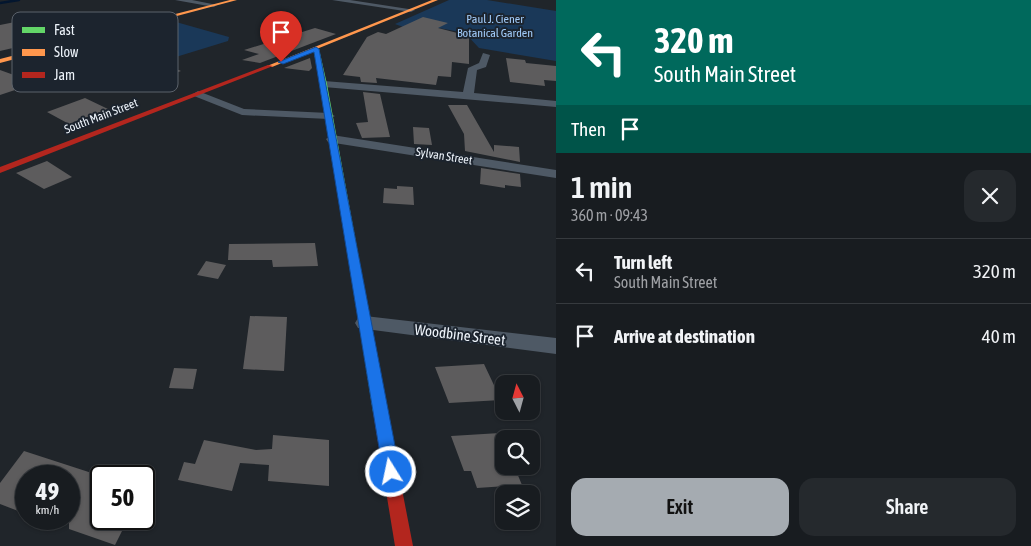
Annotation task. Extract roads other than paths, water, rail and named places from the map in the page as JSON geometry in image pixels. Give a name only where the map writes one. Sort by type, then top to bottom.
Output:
[{"type":"main road","points":[[178,14],[235,0]]},
{"type":"main road","name":"South Main Street","points":[[0,170],[316,49],[436,0]]},
{"type":"main road","points":[[316,49],[324,84],[332,139],[404,546]]},
{"type":"street","points":[[178,0],[214,5]]},
{"type":"street","points":[[335,0],[411,10]]},
{"type":"street","points":[[468,95],[473,68],[483,65],[486,55]]},
{"type":"street","points":[[324,84],[556,104]]},
{"type":"street","points":[[198,94],[242,112],[329,116]]},
{"type":"street","name":"Sylvan Street","points":[[332,139],[556,174]]},
{"type":"street","name":"Woodbine Street","points":[[365,323],[556,346]]},
{"type":"waterway","points":[[0,3],[19,0]]},
{"type":"park label","name":"Paul J. Ciener Botanical Garden","points":[[495,26]]}]
